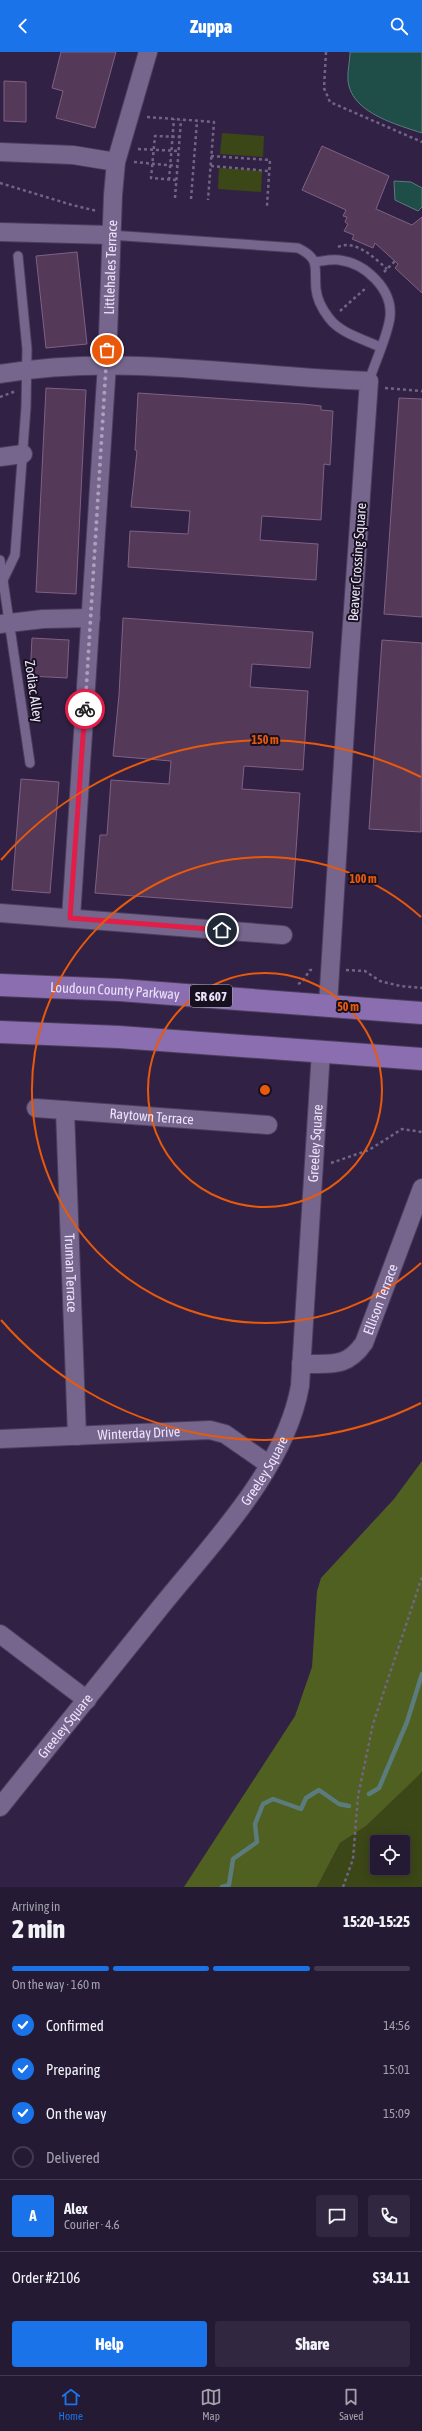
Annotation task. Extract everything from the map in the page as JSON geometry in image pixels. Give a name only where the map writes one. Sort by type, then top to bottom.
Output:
[{"type":"main road","name":"Loudoun County Parkway","points":[[0,985],[120,990],[422,1013]]},
{"type":"main road","points":[[0,1032],[119,1037],[422,1059]]},
{"type":"street","name":"Littlehales Terrace","points":[[70,918],[107,364],[110,235],[116,162],[148,52]]},
{"type":"street","points":[[0,152],[73,154],[116,162]]},
{"type":"street","points":[[0,232],[110,235]]},
{"type":"street","points":[[0,374],[27,370],[107,364],[145,365],[374,384]]},
{"type":"street","name":"Beaver Crossing Square","points":[[328,1005],[348,681],[374,384]]},
{"type":"street","points":[[0,457],[23,454]]},
{"type":"street","points":[[5,623],[91,618]]},
{"type":"street","points":[[0,913],[283,935]]},
{"type":"street","name":"Greeley Square","points":[[0,1807],[254,1490],[289,1426],[296,1406],[301,1364],[316,1165],[321,1051]]},
{"type":"street","name":"Raytown Terrace","points":[[36,1108],[268,1125]]},
{"type":"street","name":"Truman Terrace","points":[[66,1110],[76,1436]]},
{"type":"street","name":"Ellison Terrace","points":[[301,1364],[342,1362],[355,1356],[364,1343],[422,1188]]},
{"type":"street","name":"Winterday Drive","points":[[0,1439],[210,1430],[226,1434],[268,1464]]},
{"type":"street","points":[[0,1634],[87,1700]]},
{"type":"lane","points":[[110,235],[290,246],[308,252],[315,262],[317,295],[328,317],[343,330],[380,346]]},
{"type":"lane","points":[[3,580],[16,555],[27,370],[27,349],[18,256]]},
{"type":"lane","points":[[315,262],[338,260],[348,262],[366,270],[379,284],[389,304],[390,315],[380,346],[374,384]]},
{"type":"lane","name":"Zodiac Alley","points":[[0,560],[3,580],[5,623],[30,763]]},
{"type":"path","points":[[326,52],[324,88],[330,102],[422,142]]},
{"type":"path","points":[[147,117],[214,122],[208,200]]},
{"type":"path","points":[[169,180],[174,119]]},
{"type":"path","points":[[175,198],[181,120]]},
{"type":"path","points":[[191,199],[198,121]]},
{"type":"path","points":[[176,180],[151,178],[152,164],[155,136],[180,138]]},
{"type":"path","points":[[138,149],[179,151]]},
{"type":"path","points":[[211,156],[270,160],[267,206]]},
{"type":"path","points":[[134,162],[177,166]]},
{"type":"path","points":[[211,166],[269,171]]},
{"type":"path","points":[[0,183],[72,205],[100,211]]},
{"type":"path","points":[[384,272],[396,260]]},
{"type":"path","points":[[337,314],[368,286]]},
{"type":"path","points":[[374,384],[422,391]]},
{"type":"path","points":[[0,396],[18,390]]},
{"type":"path","points":[[316,1165],[325,1165],[369,1150],[402,1129],[422,1132]]},
{"type":"path","points":[[343,1887],[353,1859],[358,1796],[373,1724],[422,1577]]},
{"type":"shaded area","points":[[350,52],[422,52],[422,133],[379,117],[360,104],[353,96],[348,82]]},
{"type":"shaded area","points":[[222,133],[264,136],[263,157],[220,154]]},
{"type":"shaded area","points":[[219,168],[262,171],[261,192],[218,189]]},
{"type":"shaded area","points":[[394,181],[411,182],[422,188],[422,207],[418,211],[395,200]]},
{"type":"shaded area","points":[[422,1771],[422,1887],[317,1887],[340,1843],[366,1826]]},
{"type":"green space","points":[[422,1461],[422,1771],[366,1826],[340,1843],[317,1887],[184,1887],[295,1716],[312,1667],[317,1591],[321,1578],[394,1499]]},
{"type":"building","points":[[61,52],[116,52],[95,128],[56,118],[63,91],[52,88]]},
{"type":"building","points":[[4,81],[26,82],[26,122],[4,121]]},
{"type":"building","points":[[322,146],[389,176],[376,209],[412,225],[422,217],[422,293],[395,268],[398,264],[375,243],[373,248],[352,239],[354,235],[344,231],[348,224],[345,222],[347,217],[343,216],[346,210],[302,190]]},
{"type":"building","points":[[77,252],[87,344],[46,348],[36,256]]},
{"type":"building","points":[[46,388],[86,390],[76,594],[36,592]]},
{"type":"building","points":[[138,393],[303,404],[321,406],[321,410],[333,411],[330,465],[324,464],[321,520],[262,516],[260,540],[318,544],[316,580],[128,567],[130,531],[188,534],[190,511],[131,507],[137,451],[135,450]]},
{"type":"building","points":[[399,398],[422,399],[422,617],[384,614]]},
{"type":"building","points":[[123,618],[313,632],[310,668],[252,664],[250,687],[308,691],[303,770],[244,766],[242,789],[300,793],[292,908],[95,893],[100,835],[107,835],[111,780],[169,784],[171,761],[113,756],[119,695]]},
{"type":"building","points":[[32,638],[69,640],[67,678],[30,676]]},
{"type":"building","points":[[382,640],[422,643],[421,832],[369,829]]},
{"type":"building","points":[[21,779],[59,782],[50,893],[12,890]]},
{"type":"waterway","points":[[369,1794],[379,1788],[407,1722],[422,1674]]},
{"type":"waterway","points":[[222,1887],[229,1885],[233,1859],[257,1842],[255,1824],[263,1804],[273,1799],[301,1809],[306,1798],[319,1790],[339,1804],[349,1806]]},
{"type":"way so far","points":[[85,709],[107,350]]},
{"type":"route","points":[[85,709],[70,918],[222,930]]}]
